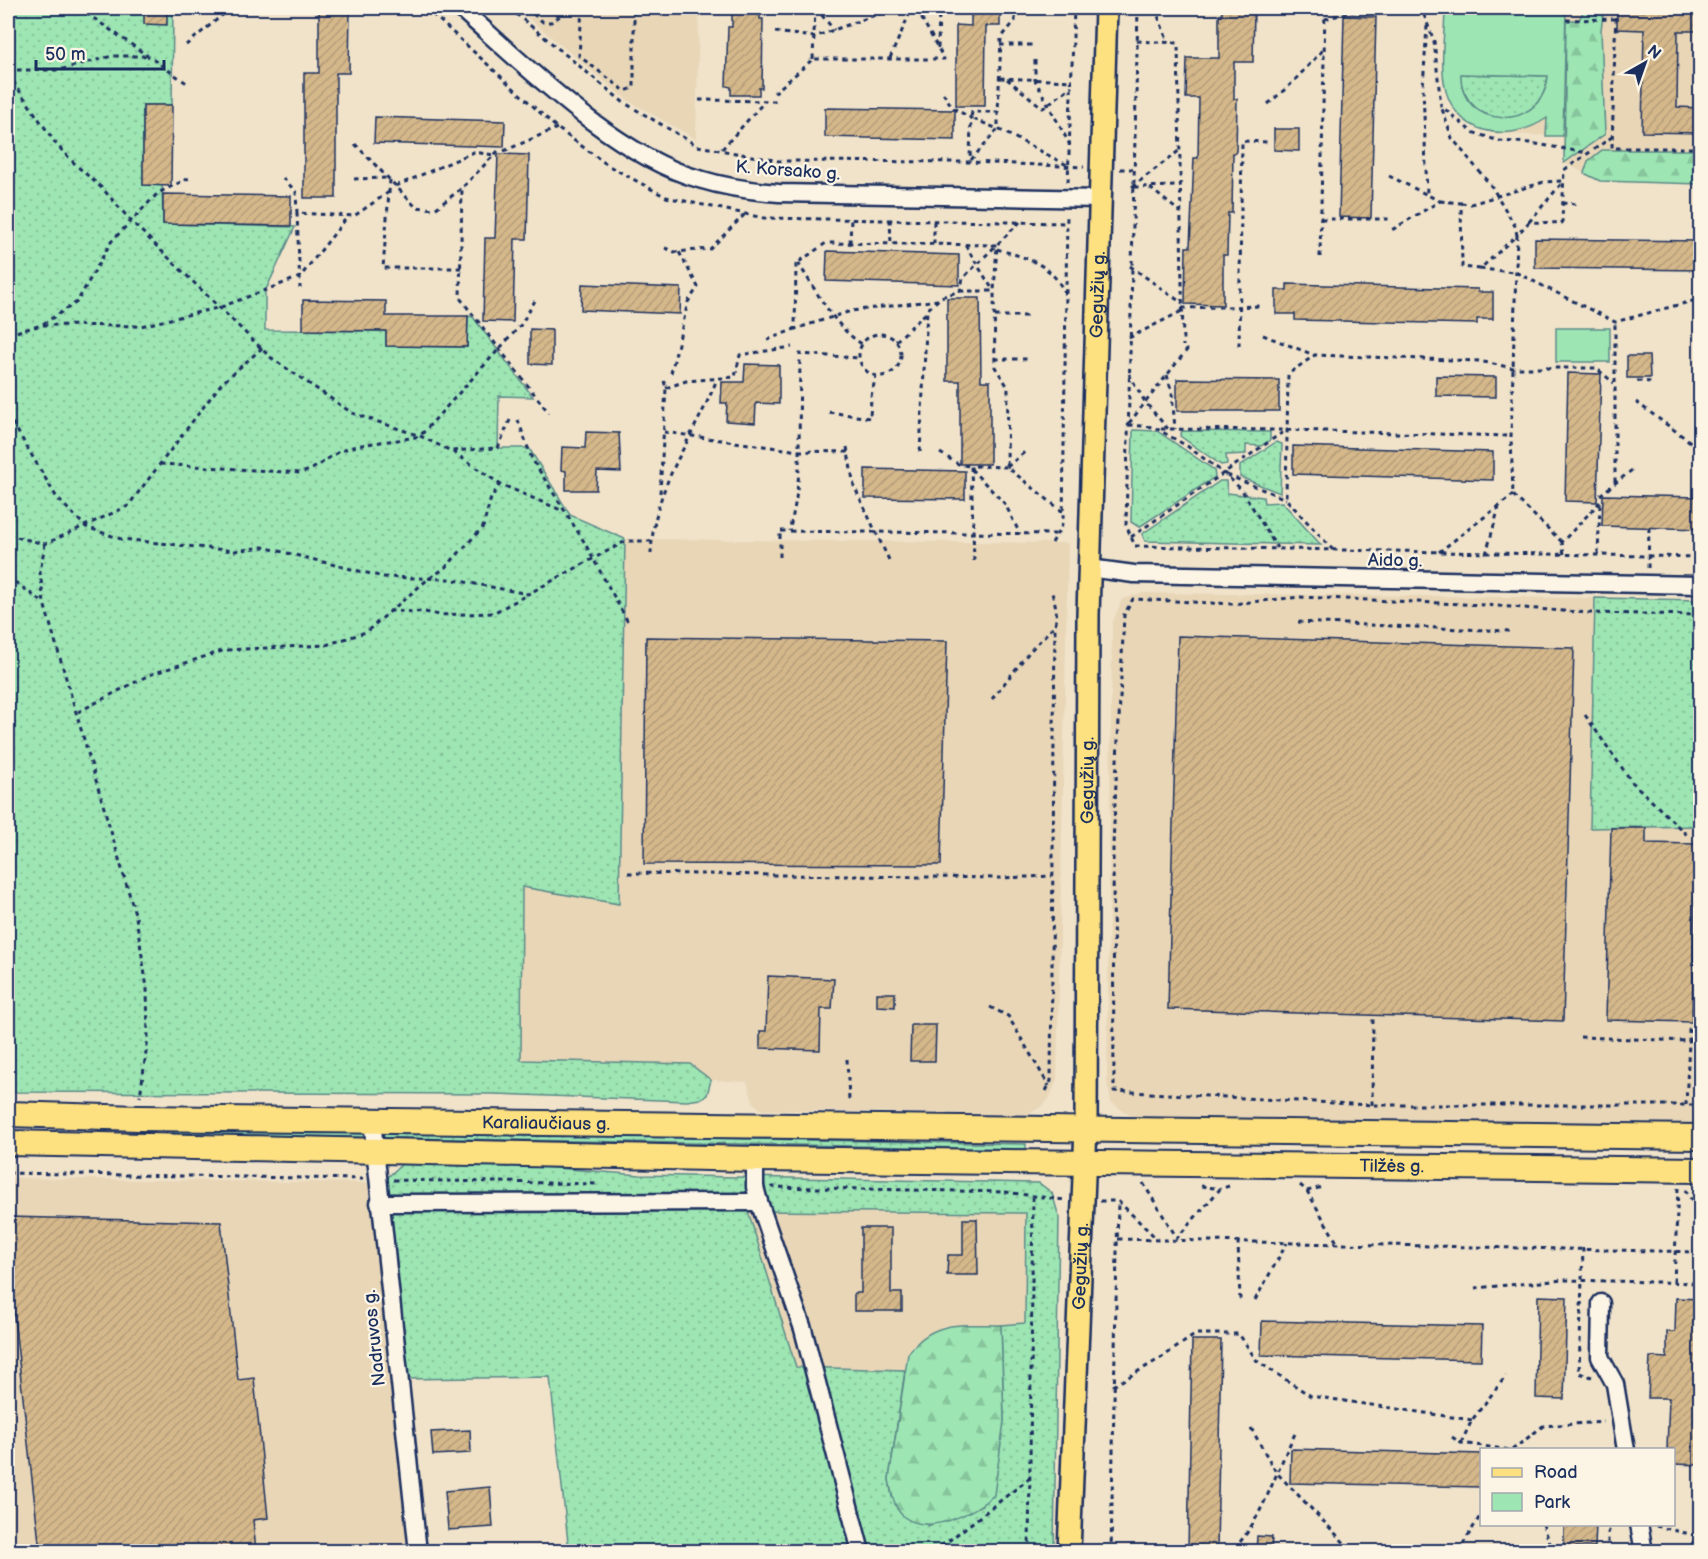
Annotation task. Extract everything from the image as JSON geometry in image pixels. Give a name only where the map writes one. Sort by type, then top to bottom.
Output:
[{"type":"highway","name":"Karaliaučiaus g.","points":[[8,1114],[139,1118],[957,1129],[1086,1128]]},
{"type":"highway","name":"Tilžės g.","points":[[1086,1128],[1701,1137]]},
{"type":"highway","name":"Karaliaučiaus g.","points":[[8,1143],[755,1159],[1084,1163]]},
{"type":"highway","name":"Tilžės g.","points":[[1084,1163],[1392,1164],[1701,1170]]},
{"type":"main road","name":"Gegužių g.","points":[[1069,1551],[1086,1128],[1089,568],[1106,8]]},
{"type":"street","name":"K. Korsako g.","points":[[460,8],[537,76],[609,132],[640,152],[697,179],[729,187],[779,193],[1100,199]]},
{"type":"street","name":"Aido g.","points":[[1089,568],[1134,574],[1701,585]]},
{"type":"street","name":"Nadruvos g.","points":[[372,1120],[379,1203],[418,1551]]},
{"type":"street","points":[[755,1159],[757,1195],[803,1329],[861,1551]]},
{"type":"street","points":[[379,1203],[757,1195]]},
{"type":"street","points":[[1601,1303],[1600,1357],[1615,1384],[1626,1448]]},
{"type":"street","points":[[1639,1526],[1644,1551]]},
{"type":"path","points":[[79,8],[188,84]]},
{"type":"path","points":[[186,45],[231,8]]},
{"type":"path","points":[[509,8],[623,102],[698,146],[779,161],[970,162],[1102,168]]},
{"type":"path","points":[[526,8],[543,22],[551,22],[560,16],[560,8]]},
{"type":"path","points":[[582,8],[579,56],[625,91],[634,88],[634,8]]},
{"type":"path","points":[[816,8],[834,30]]},
{"type":"path","points":[[813,59],[816,8]]},
{"type":"path","points":[[775,32],[814,37],[895,8]]},
{"type":"path","points":[[774,93],[813,59],[944,59],[914,8]]},
{"type":"path","points":[[890,59],[914,8]]},
{"type":"path","points":[[938,48],[939,8]]},
{"type":"path","points":[[970,162],[998,129],[1000,38],[1015,21],[1015,8]]},
{"type":"path","points":[[1071,167],[1074,8]]},
{"type":"path","points":[[1138,8],[1125,525],[1135,546],[1701,556]]},
{"type":"path","points":[[1155,8],[1168,42]]},
{"type":"path","points":[[1320,257],[1325,8]]},
{"type":"path","points":[[1325,20],[1366,8]]},
{"type":"path","points":[[1616,8],[1612,148],[1701,148]]},
{"type":"path","points":[[1424,15],[1434,42],[1441,106],[1452,138],[1496,195],[1515,226],[1517,235],[1511,436],[1513,495],[1562,542],[1564,554]]},
{"type":"path","points":[[1566,20],[1616,20]]},
{"type":"path","points":[[1427,24],[1423,87],[1427,195]]},
{"type":"path","points":[[1137,41],[1178,43],[1183,345]]},
{"type":"path","points":[[1000,45],[1035,45]]},
{"type":"path","points":[[1268,104],[1290,85],[1324,49]]},
{"type":"path","points":[[8,72],[59,70],[103,58],[147,56]]},
{"type":"path","points":[[1035,60],[1035,80],[1071,147]]},
{"type":"path","points":[[8,72],[56,144],[76,166],[103,189],[131,221],[270,357],[337,405],[352,413],[420,436],[451,451],[500,484],[564,512]]},
{"type":"path","points":[[1000,78],[1072,83]]},
{"type":"path","points":[[1007,79],[1043,108],[1072,83]]},
{"type":"path","points":[[943,93],[953,108],[1071,167]]},
{"type":"path","points":[[699,100],[778,101]]},
{"type":"path","points":[[721,150],[765,101]]},
{"type":"path","points":[[1441,106],[1472,132],[1499,141],[1531,142],[1588,153]]},
{"type":"path","points":[[970,162],[972,112],[998,112]]},
{"type":"path","points":[[504,151],[557,128]]},
{"type":"path","points":[[1529,222],[1562,222],[1564,171],[1612,137]]},
{"type":"path","points":[[1239,346],[1242,141],[1267,142]]},
{"type":"path","points":[[355,144],[416,207],[435,209],[462,188],[498,151]]},
{"type":"path","points":[[1132,187],[1180,150]]},
{"type":"path","points":[[396,186],[474,152],[494,155]]},
{"type":"path","points":[[1389,176],[1440,201],[1471,204],[1544,182],[1563,181]]},
{"type":"path","points":[[42,325],[77,302],[111,242],[158,193],[191,177]]},
{"type":"path","points":[[283,178],[296,192],[300,288]]},
{"type":"path","points":[[354,179],[389,179]]},
{"type":"path","points":[[389,179],[383,268],[461,268]]},
{"type":"path","points":[[1480,269],[1517,235],[1563,181]]},
{"type":"path","points":[[1132,187],[1180,186]]},
{"type":"path","points":[[1149,187],[1181,213]]},
{"type":"path","points":[[462,188],[460,298],[549,413]]},
{"type":"path","points":[[297,213],[354,216],[389,192]]},
{"type":"path","points":[[1390,231],[1440,201]]},
{"type":"path","points":[[1461,203],[1462,267],[1515,272],[1615,322],[1701,299]]},
{"type":"path","points":[[1562,203],[1577,204]]},
{"type":"path","points":[[665,248],[679,252],[710,249],[745,214]]},
{"type":"path","points":[[8,334],[42,325],[141,326],[221,307],[300,277],[348,216]]},
{"type":"path","points":[[850,243],[851,219]]},
{"type":"path","points":[[890,219],[891,244]]},
{"type":"path","points":[[1321,219],[1389,219]]},
{"type":"path","points":[[934,220],[934,244]]},
{"type":"path","points":[[960,291],[963,278],[1022,220]]},
{"type":"path","points":[[1052,543],[1063,523],[1067,223]]},
{"type":"path","points":[[795,329],[796,264],[826,243],[997,247],[1038,263],[1059,278],[1067,298]]},
{"type":"path","points":[[965,245],[994,291]]},
{"type":"path","points":[[997,247],[994,291],[995,367],[1008,387],[1007,467]]},
{"type":"path","points":[[671,373],[688,302],[698,287],[679,252]]},
{"type":"path","points":[[798,263],[834,316],[852,338],[862,344]]},
{"type":"path","points":[[1130,266],[1182,303]]},
{"type":"path","points":[[767,340],[834,316],[875,307],[938,300],[960,291],[994,291]]},
{"type":"path","points":[[160,464],[301,473],[316,469],[342,451],[373,441],[398,441],[420,436],[520,326],[536,299]]},
{"type":"path","points":[[896,341],[938,300]]},
{"type":"path","points":[[1129,338],[1182,309],[1263,306]]},
{"type":"path","points":[[920,452],[926,313]]},
{"type":"path","points":[[995,316],[1028,316]]},
{"type":"path","points":[[1615,322],[1615,482]]},
{"type":"path","points":[[880,334],[896,341],[901,350],[900,364],[890,374],[876,376],[864,370],[859,358],[862,344],[873,335],[880,334]]},
{"type":"path","points":[[1263,335],[1315,355],[1479,361],[1513,368],[1596,368],[1614,382]]},
{"type":"path","points":[[1128,425],[1190,345]]},
{"type":"path","points":[[666,388],[686,381],[735,377],[740,354],[792,347]]},
{"type":"path","points":[[8,535],[45,544],[128,506],[221,384],[262,348]]},
{"type":"path","points":[[789,531],[794,513],[796,486],[801,478],[800,354],[859,358]]},
{"type":"path","points":[[1286,499],[1288,374],[1315,355]]},
{"type":"path","points":[[995,359],[1028,359]]},
{"type":"path","points":[[1128,372],[1145,402],[1168,429]]},
{"type":"path","points":[[1167,375],[1175,429]]},
{"type":"path","points":[[829,412],[870,418],[871,396],[876,376]]},
{"type":"path","points":[[651,554],[651,541],[660,495],[666,388],[663,377]]},
{"type":"path","points":[[660,495],[705,410],[717,380]]},
{"type":"path","points":[[1637,381],[1652,382]]},
{"type":"path","points":[[1636,402],[1696,446]]},
{"type":"path","points":[[8,415],[57,498],[86,526],[121,539],[235,551],[263,547],[383,577],[449,579],[528,594]]},
{"type":"path","points":[[451,451],[498,448],[510,420]]},
{"type":"path","points":[[518,420],[532,459],[594,560],[629,624]]},
{"type":"path","points":[[1128,425],[1158,429],[1511,436]]},
{"type":"path","points":[[1158,429],[1187,446],[1225,474],[1242,490],[1277,548]]},
{"type":"path","points":[[1131,537],[1286,430]]},
{"type":"path","points":[[664,432],[800,451],[848,450],[854,486],[874,534],[889,560]]},
{"type":"path","points":[[940,453],[960,465],[971,468],[1007,467],[1027,450]]},
{"type":"path","points":[[1007,467],[1063,512]]},
{"type":"path","points":[[971,468],[1005,504],[1020,534]]},
{"type":"path","points":[[971,468],[974,561]]},
{"type":"path","points":[[1600,495],[1632,470]]},
{"type":"path","points":[[1225,474],[1286,499],[1334,551]]},
{"type":"path","points":[[78,712],[149,675],[225,651],[326,645],[366,632],[427,580],[445,568],[483,527],[491,498],[500,484]]},
{"type":"path","points":[[1439,552],[1513,495]]},
{"type":"path","points":[[1562,542],[1600,502],[1598,555]]},
{"type":"path","points":[[1486,554],[1500,505]]},
{"type":"path","points":[[1649,528],[1649,584]]},
{"type":"path","points":[[780,557],[780,531],[874,534],[1058,534]]},
{"type":"path","points":[[389,611],[425,612],[439,615],[493,613],[626,541],[651,541]]},
{"type":"path","points":[[45,544],[40,572],[44,603],[78,712],[136,917],[147,988],[148,1038],[139,1118]]},
{"type":"path","points":[[8,577],[44,603]]},
{"type":"path","points":[[1046,1090],[1051,1081],[1053,994],[1052,876],[1057,604],[1050,590]]},
{"type":"path","points":[[1701,615],[1589,613],[1485,605],[1300,597],[1232,604],[1132,600],[1124,615],[1113,845],[1114,1091],[1372,1105],[1701,1105]]},
{"type":"path","points":[[1298,622],[1509,631]]},
{"type":"path","points":[[992,699],[1030,651],[1055,625]]},
{"type":"path","points":[[1585,715],[1632,782],[1687,835]]},
{"type":"path","points":[[628,873],[999,878],[1052,876]]},
{"type":"path","points":[[990,1007],[1008,1016],[1049,1086]]},
{"type":"path","points":[[1372,1105],[1373,1016]]},
{"type":"path","points":[[1686,1105],[1689,1029],[1692,1029],[1692,1022]]},
{"type":"path","points":[[1692,1029],[1701,1029]]},
{"type":"path","points":[[1580,1037],[1689,1041]]},
{"type":"path","points":[[846,1059],[849,1100]]},
{"type":"path","points":[[8,1173],[603,1184]]},
{"type":"path","points":[[1140,1177],[1177,1238]]},
{"type":"path","points":[[1177,1238],[1220,1189],[1239,1182]]},
{"type":"path","points":[[1674,1282],[1678,1182],[1701,1213]]},
{"type":"path","points":[[1298,1184],[1307,1191],[1338,1244]]},
{"type":"path","points":[[757,1195],[1005,1192],[1033,1195],[1049,1200],[1083,1200]]},
{"type":"path","points":[[1029,1551],[1033,1195]]},
{"type":"path","points":[[1111,1551],[1118,1201],[1157,1239]]},
{"type":"path","points":[[1118,1239],[1177,1238],[1287,1243],[1701,1252]]},
{"type":"path","points":[[1238,1241],[1240,1300]]},
{"type":"path","points":[[1255,1300],[1287,1243]]},
{"type":"path","points":[[1475,1288],[1564,1280],[1701,1283]]},
{"type":"path","points":[[1113,1386],[1196,1334],[1239,1334],[1257,1361],[1311,1396],[1472,1420]]},
{"type":"path","points":[[1461,1443],[1472,1420],[1506,1376]]},
{"type":"path","points":[[1513,1448],[1543,1426],[1621,1421]]},
{"type":"path","points":[[1251,1428],[1276,1472],[1353,1551]]},
{"type":"path","points":[[1240,1542],[1255,1524],[1276,1472],[1297,1430]]},
{"type":"path","points":[[1452,1437],[1461,1443],[1504,1448]]},
{"type":"path","points":[[934,1551],[1030,1478]]},
{"type":"path","points":[[1458,1551],[1480,1517]]},
{"type":"path","points":[[1544,1526],[1554,1551]]},
{"type":"path","points":[[1608,1551],[1608,1533],[1611,1526]]},
{"type":"path","points":[[1661,1526],[1699,1534],[1687,1551]]},
{"type":"shaded area","points":[[516,8],[699,8],[696,139],[627,100]]},
{"type":"shaded area","points":[[1445,8],[1700,8],[1700,184],[1600,181],[1564,163],[1562,136],[1498,134],[1470,124],[1452,104],[1443,79]]},
{"type":"shaded area","points":[[625,539],[1068,543],[1057,1080],[1049,1099],[1041,1107],[1026,1115],[762,1110],[754,1104],[747,1082],[711,1080],[690,1064],[521,1061],[522,887],[619,904]]},
{"type":"shaded area","points":[[1142,593],[1595,598],[1590,827],[1700,826],[1700,1128],[1148,1119],[1131,1116],[1111,1102],[1107,1083],[1112,624],[1122,599]]},
{"type":"shaded area","points":[[8,1178],[377,1183],[417,1543],[376,1552],[8,1552]]},
{"type":"shaded area","points":[[747,1211],[1026,1213],[1025,1323],[943,1326],[908,1354],[905,1370],[796,1367]]},
{"type":"green space","points":[[8,8],[173,8],[172,105],[143,105],[143,185],[162,185],[163,224],[295,227],[265,292],[265,330],[386,331],[386,346],[467,347],[468,316],[473,317],[533,397],[499,396],[498,448],[529,448],[570,515],[625,539],[619,904],[522,887],[521,1060],[690,1064],[711,1080],[707,1095],[700,1099],[687,1101],[493,1094],[8,1092]]},
{"type":"green space","points":[[1445,8],[1566,8],[1563,136],[1546,136],[1547,118],[1516,131],[1499,132],[1484,130],[1470,124],[1458,114],[1449,100],[1444,82]],"holes":[[[1461,74],[1548,76],[1542,96],[1531,109],[1517,116],[1501,118],[1485,114],[1472,105],[1464,92]]]},
{"type":"green space","points":[[1585,8],[1604,8],[1601,30],[1605,134],[1564,163],[1566,20],[1579,20]]},
{"type":"green space","points":[[1460,74],[1548,76],[1542,95],[1532,108],[1518,116],[1503,118],[1488,115],[1474,107],[1465,93]]},
{"type":"green space","points":[[1602,150],[1700,150],[1700,184],[1600,181],[1584,173],[1588,161]]},
{"type":"green space","points":[[1556,328],[1610,328],[1610,362],[1556,362]]},
{"type":"green space","points":[[1133,430],[1157,431],[1214,470],[1215,477],[1139,527],[1131,522]]},
{"type":"green space","points":[[1182,431],[1270,432],[1270,440],[1261,446],[1246,445],[1246,454],[1226,455],[1227,464],[1221,465],[1180,436]]},
{"type":"green space","points":[[1276,442],[1282,444],[1280,493],[1240,477],[1240,466]]},
{"type":"green space","points":[[1220,481],[1226,481],[1227,493],[1263,497],[1264,503],[1282,502],[1321,545],[1145,541],[1142,534]]},
{"type":"green space","points":[[1595,598],[1700,600],[1700,826],[1590,828]]},
{"type":"green space","points":[[173,1128],[1026,1144],[1026,1149],[175,1134],[171,1130]]},
{"type":"green space","points":[[403,1163],[495,1163],[640,1175],[1039,1183],[1052,1193],[1059,1217],[1054,1551],[569,1551],[550,1377],[404,1379],[385,1188],[389,1176]],"holes":[[[748,1211],[1026,1213],[1025,1323],[1001,1325],[1004,1421],[982,1505],[928,1526],[892,1497],[889,1479],[905,1370],[796,1367]]]},
{"type":"green space","points":[[961,1325],[1001,1325],[1004,1421],[994,1495],[975,1509],[939,1523],[926,1524],[904,1517],[894,1500],[889,1479],[908,1354],[917,1343],[938,1329]]},
{"type":"building","points":[[144,8],[167,8],[167,25],[144,24]]},
{"type":"building","points":[[319,8],[350,8],[349,73],[336,73],[336,198],[304,198],[304,73],[319,73]]},
{"type":"building","points":[[732,8],[760,8],[760,19],[763,19],[762,88],[759,88],[759,95],[731,95],[731,87],[726,86],[728,27],[732,27]]},
{"type":"building","points":[[971,8],[1000,8],[1000,26],[986,26],[985,106],[956,106],[956,25],[971,26]]},
{"type":"building","points":[[1222,8],[1254,8],[1253,62],[1234,62],[1234,99],[1237,99],[1236,153],[1233,153],[1232,213],[1228,213],[1227,255],[1223,255],[1223,305],[1185,304],[1186,247],[1190,247],[1194,158],[1198,158],[1199,98],[1186,98],[1187,58],[1219,58],[1219,16],[1222,16]]},
{"type":"building","points":[[1644,8],[1701,8],[1701,31],[1678,31],[1677,107],[1701,108],[1701,133],[1642,132],[1644,30],[1617,29],[1617,11],[1644,11]]},
{"type":"building","points":[[1344,16],[1376,17],[1371,218],[1339,217]]},
{"type":"building","points":[[143,105],[172,105],[171,186],[143,185]]},
{"type":"building","points":[[825,108],[955,110],[955,140],[825,137]]},
{"type":"building","points":[[375,117],[505,121],[504,147],[374,143]]},
{"type":"building","points":[[1274,129],[1299,129],[1299,151],[1274,150]]},
{"type":"building","points":[[498,154],[529,155],[527,239],[515,239],[513,322],[483,321],[485,238],[495,238]]},
{"type":"building","points":[[163,194],[291,196],[291,226],[163,224]]},
{"type":"building","points":[[1535,239],[1701,241],[1701,270],[1535,268]]},
{"type":"building","points":[[827,251],[959,255],[959,285],[826,281]]},
{"type":"building","points":[[582,284],[681,288],[680,314],[581,310]]},
{"type":"building","points":[[1287,284],[1478,289],[1478,292],[1493,292],[1493,319],[1477,319],[1477,324],[1295,320],[1295,314],[1276,314],[1276,290],[1287,290]]},
{"type":"building","points":[[947,298],[980,298],[981,381],[990,381],[990,464],[960,464],[960,381],[947,381]]},
{"type":"building","points":[[303,300],[386,301],[386,316],[468,316],[467,347],[386,346],[386,331],[303,330]]},
{"type":"building","points":[[530,329],[552,330],[552,365],[530,364]]},
{"type":"building","points":[[1627,356],[1649,356],[1650,378],[1627,378]]},
{"type":"building","points":[[745,364],[779,365],[779,404],[756,403],[755,423],[726,421],[727,403],[721,403],[722,382],[744,382]]},
{"type":"building","points":[[1568,373],[1601,374],[1597,502],[1565,501]]},
{"type":"building","points":[[1436,376],[1496,377],[1496,397],[1436,396]]},
{"type":"building","points":[[1177,379],[1279,380],[1279,411],[1177,411]]},
{"type":"building","points":[[586,432],[619,433],[621,472],[597,471],[596,490],[566,490],[566,471],[561,470],[562,447],[585,448]]},
{"type":"building","points":[[1293,446],[1493,452],[1493,480],[1293,474]]},
{"type":"building","points":[[865,469],[965,471],[965,499],[865,498]]},
{"type":"building","points":[[1603,495],[1701,497],[1701,529],[1602,526]]},
{"type":"building","points":[[1178,636],[1574,648],[1563,1021],[1168,1009]]},
{"type":"building","points":[[646,637],[947,641],[941,865],[644,864]]},
{"type":"building","points":[[1611,828],[1646,828],[1646,843],[1696,844],[1692,1022],[1606,1020]]},
{"type":"building","points":[[768,976],[834,979],[832,1009],[821,1009],[820,1050],[760,1048],[760,1031],[766,1031]]},
{"type":"building","points":[[877,993],[895,993],[895,1007],[877,1006]]},
{"type":"building","points":[[911,1025],[936,1025],[935,1061],[910,1061]]},
{"type":"building","points":[[8,1217],[221,1222],[238,1380],[254,1378],[268,1518],[253,1520],[256,1551],[63,1551],[63,1549],[40,1551],[8,1263]]},
{"type":"building","points":[[963,1219],[977,1219],[978,1275],[947,1275],[948,1255],[963,1255]]},
{"type":"building","points":[[861,1228],[891,1228],[891,1293],[902,1293],[902,1311],[854,1311],[854,1293],[861,1293]]},
{"type":"building","points":[[1538,1296],[1567,1297],[1564,1399],[1536,1398]]},
{"type":"building","points":[[1676,1298],[1701,1299],[1701,1465],[1675,1464],[1675,1448],[1667,1448],[1669,1398],[1648,1398],[1650,1357],[1667,1358],[1667,1332],[1675,1332]]},
{"type":"building","points":[[1262,1321],[1482,1326],[1481,1360],[1261,1355]]},
{"type":"building","points":[[1192,1340],[1221,1340],[1217,1551],[1188,1551]]},
{"type":"building","points":[[470,1430],[471,1453],[433,1455],[431,1432]]},
{"type":"building","points":[[1291,1449],[1480,1454],[1480,1487],[1290,1483]]},
{"type":"building","points":[[490,1487],[493,1527],[448,1530],[445,1491]]},
{"type":"building","points":[[1564,1526],[1596,1526],[1595,1547],[1564,1547]]},
{"type":"building","points":[[1257,1536],[1272,1537],[1271,1551],[1256,1551]]}]
